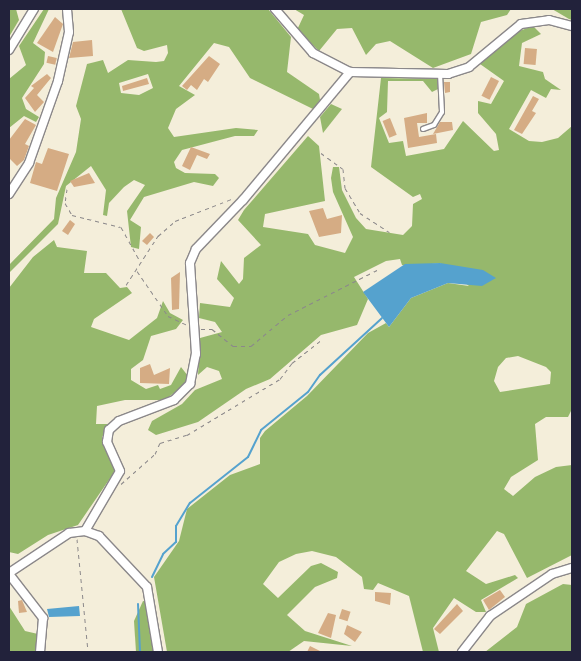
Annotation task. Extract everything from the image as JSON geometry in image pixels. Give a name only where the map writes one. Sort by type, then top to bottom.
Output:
[{"type":"street","points":[[9,50],[34,9]]},
{"type":"street","points":[[9,194],[29,163],[58,81],[70,32],[67,9]]},
{"type":"street","points":[[275,9],[313,53],[350,72],[440,75],[469,67],[521,24],[549,20],[572,26]]},
{"type":"street","points":[[86,531],[120,471],[107,442],[109,430],[120,421],[182,394],[193,376],[195,327],[190,263],[196,249],[256,186],[350,72]]},
{"type":"street","points":[[40,652],[43,618],[9,574],[76,532],[86,531],[106,542],[147,587],[158,652]]},
{"type":"street","points":[[462,652],[490,616],[552,574],[572,568]]},
{"type":"lane","points":[[423,129],[434,125],[442,112],[440,75]]},
{"type":"path","points":[[321,153],[343,169],[345,188],[360,213],[390,232]]},
{"type":"path","points":[[67,189],[65,203],[72,214],[120,227],[140,261]]},
{"type":"path","points":[[126,285],[136,271],[140,261],[175,221],[237,196]]},
{"type":"path","points":[[136,271],[168,316],[195,327],[212,329],[234,346],[252,346],[288,315],[379,269]]},
{"type":"path","points":[[116,490],[155,454],[160,444],[187,435],[280,379],[287,368],[321,340]]},
{"type":"path","points":[[76,532],[88,652]]},
{"type":"green space","points":[[9,9],[16,9],[19,20],[9,37]]},
{"type":"green space","points":[[44,9],[49,9],[33,43],[45,52],[44,64],[22,98],[26,109],[39,117],[36,122],[24,116],[9,128],[9,79],[26,65],[19,46]]},
{"type":"green space","points":[[121,9],[268,9],[291,37],[287,72],[319,94],[320,100],[313,109],[250,78],[229,47],[214,43],[179,86],[195,95],[176,109],[168,128],[174,137],[236,128],[258,130],[254,136],[235,136],[182,150],[174,162],[176,168],[185,173],[215,174],[219,178],[213,186],[194,182],[144,197],[130,220],[141,227],[139,249],[131,247],[127,211],[145,185],[134,180],[124,187],[109,203],[107,216],[103,215],[106,190],[91,166],[66,186],[58,224],[9,273],[9,265],[54,219],[56,198],[76,152],[81,119],[76,106],[87,64],[103,60],[108,73],[128,60],[164,61],[168,53],[167,45],[144,51],[137,48]],"holes":[[[148,74],[153,88],[139,95],[121,93],[119,83]]]},
{"type":"green space","points":[[294,9],[511,9],[507,15],[481,22],[471,54],[433,68],[390,41],[376,44],[366,55],[352,28],[337,29],[319,51],[297,30],[304,15]]},
{"type":"green space","points":[[552,9],[572,9],[572,20],[569,19]]},
{"type":"green space","points":[[533,26],[541,34],[522,43],[519,66],[543,72],[545,79],[561,90],[551,89],[546,98],[531,90],[509,129],[529,141],[542,142],[558,138],[572,126],[572,409],[568,417],[546,417],[535,424],[538,460],[511,477],[504,489],[513,496],[535,477],[556,467],[572,465],[572,555],[527,578],[504,534],[497,531],[466,571],[486,584],[515,575],[518,578],[481,600],[486,612],[476,612],[454,598],[433,628],[439,652],[423,652],[409,596],[378,583],[373,590],[364,589],[362,577],[336,557],[312,551],[296,554],[279,562],[263,584],[278,598],[311,566],[321,563],[338,572],[337,578],[315,587],[287,615],[305,631],[352,646],[304,641],[288,652],[167,652],[154,577],[179,541],[187,509],[230,475],[260,464],[260,438],[265,431],[307,396],[368,333],[386,323],[389,327],[411,298],[448,283],[469,286],[440,263],[414,266],[402,265],[400,259],[386,261],[354,277],[368,299],[357,325],[321,335],[270,379],[246,389],[198,422],[156,435],[148,430],[152,421],[182,404],[195,390],[222,379],[219,371],[207,367],[198,375],[200,338],[222,332],[215,322],[199,318],[200,303],[230,307],[234,298],[217,279],[221,261],[239,284],[243,279],[244,258],[261,245],[238,220],[244,210],[308,136],[319,146],[325,201],[265,214],[263,227],[308,234],[315,245],[345,253],[353,237],[333,192],[331,178],[333,167],[339,167],[342,190],[356,218],[366,229],[403,235],[412,226],[413,204],[422,199],[420,194],[413,197],[371,167],[381,78],[437,79],[438,89],[432,92],[423,81],[388,81],[387,112],[379,118],[389,143],[403,141],[406,156],[444,149],[463,121],[494,151],[499,150],[496,134],[478,113],[478,101],[491,104],[504,81],[480,64],[511,34]],"holes":[[[518,356],[546,367],[551,372],[550,384],[500,392],[494,381],[498,367],[506,358]]]},
{"type":"green space","points":[[331,104],[342,109],[323,133],[320,117]]},
{"type":"green space","points":[[54,240],[57,247],[87,251],[84,273],[106,273],[120,288],[127,287],[132,293],[94,319],[91,327],[129,340],[157,318],[163,301],[170,313],[183,320],[176,329],[151,336],[143,360],[131,369],[131,380],[146,389],[158,385],[160,389],[171,385],[181,367],[188,376],[185,384],[165,400],[125,400],[97,406],[96,424],[110,424],[102,437],[115,469],[113,474],[78,525],[48,535],[18,554],[9,552],[9,288],[33,257]]},
{"type":"green space","points":[[563,584],[572,585],[572,652],[485,652],[517,627],[526,604]]},
{"type":"green space","points":[[143,601],[150,602],[154,652],[136,652],[134,621]]},
{"type":"green space","points":[[9,606],[25,631],[38,634],[36,652],[9,652]]},
{"type":"water","points":[[440,263],[483,270],[496,278],[482,286],[448,283],[411,298],[389,327],[363,292],[405,264]]},
{"type":"water","points":[[79,606],[80,616],[49,617],[47,609]]},
{"type":"building","points":[[55,17],[63,24],[53,52],[37,43]]},
{"type":"building","points":[[92,40],[93,56],[69,58],[73,42]]},
{"type":"building","points":[[525,48],[537,49],[536,65],[524,64]]},
{"type":"building","points":[[48,56],[57,58],[55,65],[46,63]]},
{"type":"building","points":[[209,56],[220,64],[208,82],[204,79],[197,90],[191,85],[187,90],[182,86]]},
{"type":"building","points":[[47,74],[51,78],[37,95],[44,102],[35,112],[25,98],[34,88],[31,86]]},
{"type":"building","points":[[491,77],[499,81],[489,100],[481,96]]},
{"type":"building","points":[[147,78],[149,84],[123,91],[122,86]]},
{"type":"building","points":[[444,82],[450,82],[450,92],[445,93]]},
{"type":"building","points":[[533,96],[539,99],[532,111],[536,113],[522,134],[514,130]]},
{"type":"building","points":[[427,113],[427,123],[417,123],[419,137],[436,134],[437,143],[408,148],[404,118]]},
{"type":"building","points":[[390,118],[397,135],[389,138],[383,121]]},
{"type":"building","points":[[25,119],[36,125],[25,144],[29,146],[24,160],[17,166],[9,158],[9,140]]},
{"type":"building","points":[[440,122],[452,122],[453,130],[433,134]]},
{"type":"building","points":[[191,147],[210,154],[207,159],[197,155],[190,170],[182,166]]},
{"type":"building","points":[[48,148],[69,154],[57,191],[30,183],[36,162],[42,164]]},
{"type":"building","points":[[89,173],[95,183],[74,187],[70,181]]},
{"type":"building","points":[[323,208],[327,219],[342,215],[341,233],[319,237],[309,211]]},
{"type":"building","points":[[70,220],[75,224],[68,235],[62,231]]},
{"type":"building","points":[[150,233],[154,237],[147,245],[142,241]]},
{"type":"building","points":[[180,272],[179,309],[172,310],[171,278]]},
{"type":"building","points":[[150,364],[154,375],[170,368],[169,384],[140,383],[140,368]]},
{"type":"building","points":[[500,590],[505,597],[489,610],[483,600]]},
{"type":"building","points":[[375,592],[391,593],[390,605],[375,601]]},
{"type":"building","points":[[22,600],[27,612],[19,613],[18,601]]},
{"type":"building","points":[[457,604],[463,611],[440,634],[434,629]]},
{"type":"building","points":[[342,609],[351,612],[347,621],[339,619]]},
{"type":"building","points":[[328,613],[336,615],[331,638],[318,633]]},
{"type":"building","points":[[347,625],[362,632],[355,642],[344,634]]},
{"type":"building","points":[[310,646],[322,652],[307,652]]},
{"type":"waterway","points":[[152,577],[163,554],[176,542],[176,526],[190,503],[248,457],[261,430],[308,392],[320,375],[382,318]]},
{"type":"waterway","points":[[138,604],[140,652]]}]
